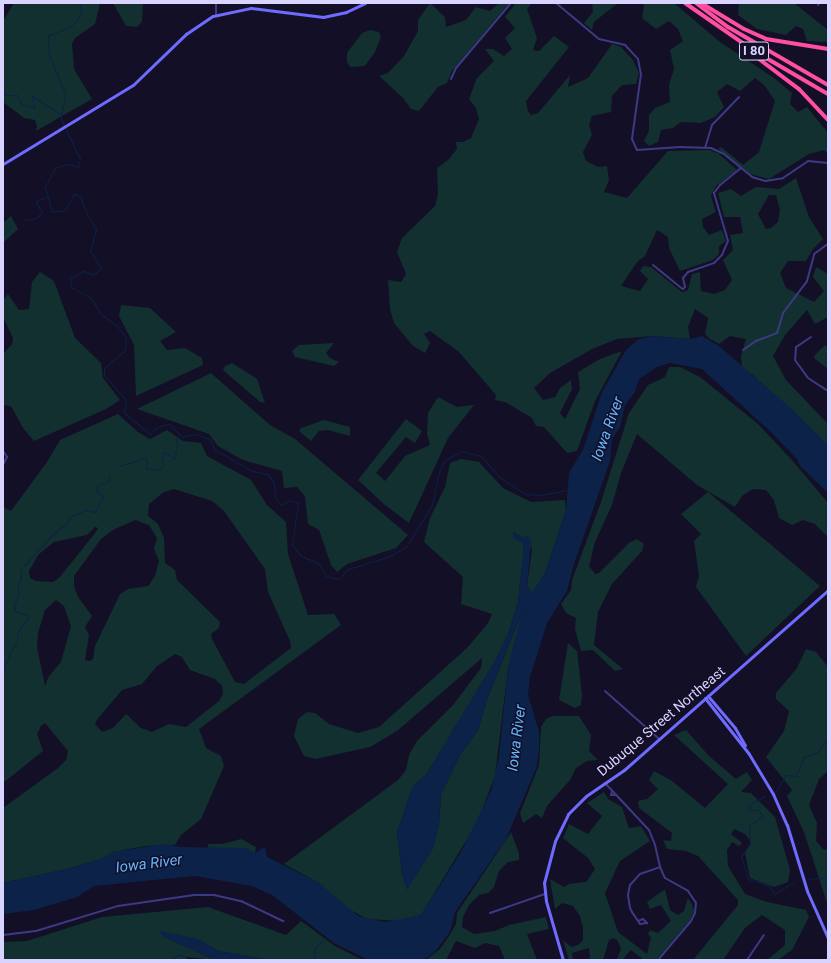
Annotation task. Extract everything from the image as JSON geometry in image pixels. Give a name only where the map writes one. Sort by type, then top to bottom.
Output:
[{"type":"highway","name":"I 80","points":[[685,3],[712,24],[828,94]]},
{"type":"highway","name":"I 80","points":[[696,3],[728,27],[828,85]]},
{"type":"highway","points":[[701,3],[744,29],[766,39],[828,49]]},
{"type":"highway","points":[[712,24],[799,89],[828,120]]},
{"type":"main road","points":[[3,164],[133,85],[188,32],[216,14],[251,8],[319,17],[340,14],[365,3]]},
{"type":"main road","name":"Dubuque Street Northeast","points":[[563,960],[545,894],[546,870],[563,822],[579,802],[605,784],[659,739],[828,590]]},
{"type":"main road","points":[[708,696],[734,728],[781,811],[802,876],[828,938]]},
{"type":"main road","points":[[705,698],[749,754]]},
{"type":"street","points":[[216,3],[216,14]]},
{"type":"street","points":[[451,78],[456,68],[511,3]]},
{"type":"street","points":[[556,3],[599,39],[625,45],[638,59],[641,74],[632,139],[635,148],[645,151],[673,147],[704,148],[720,152],[756,179],[771,181],[787,176],[808,161],[828,163]]},
{"type":"street","points":[[704,148],[712,125],[739,97]]},
{"type":"street","points":[[653,265],[683,289],[685,287],[683,278],[696,268],[714,263],[726,249],[728,241],[714,193],[720,185],[741,168]]},
{"type":"street","points":[[743,350],[756,341],[777,332],[783,313],[807,281],[814,254],[828,244]]},
{"type":"street","points":[[811,337],[796,348],[793,357],[808,378],[828,391]]},
{"type":"street","points":[[3,451],[7,458],[3,465]]},
{"type":"street","points":[[605,691],[659,739]]},
{"type":"street","points":[[605,784],[651,833],[660,868],[668,880],[691,894],[696,906],[691,921],[658,960]]},
{"type":"street","points":[[638,921],[629,904],[630,885],[640,874],[660,868]]},
{"type":"street","points":[[490,914],[545,894]]},
{"type":"street","points":[[3,935],[36,931],[118,906],[194,895],[214,895],[241,901],[283,921]]},
{"type":"street","points":[[747,960],[764,935]]},
{"type":"green space","points":[[14,3],[100,3],[95,24],[75,38],[72,44],[74,69],[92,99],[36,131],[37,126],[35,120],[24,118],[3,102],[3,21]]},
{"type":"green space","points":[[113,3],[143,3],[142,22],[137,27],[126,26]]},
{"type":"green space","points":[[430,3],[445,17],[446,27],[466,20],[476,7],[490,11],[499,3],[509,3],[452,71],[447,83],[438,87],[419,111],[411,109],[402,97],[379,76],[388,73],[404,56],[418,31],[418,20]]},
{"type":"green space","points":[[516,3],[532,3],[527,9],[537,38],[533,50],[539,51],[554,36],[569,47],[526,101],[528,111],[531,115],[538,113],[570,75],[568,87],[588,78],[612,44],[621,47],[633,60],[639,73],[636,84],[622,85],[612,96],[611,112],[592,116],[589,125],[592,135],[583,152],[586,161],[598,167],[607,166],[609,180],[604,192],[627,198],[668,151],[709,150],[718,153],[737,170],[716,186],[711,196],[716,212],[702,219],[703,227],[709,235],[722,230],[726,241],[719,246],[719,254],[713,260],[680,271],[669,248],[668,237],[657,230],[645,256],[637,262],[621,286],[640,291],[648,279],[640,271],[643,266],[651,267],[682,292],[688,290],[692,274],[700,272],[701,291],[714,294],[725,290],[732,280],[723,260],[733,250],[730,235],[743,233],[740,217],[724,217],[718,193],[731,189],[741,196],[756,187],[779,189],[796,178],[809,217],[823,239],[813,249],[806,261],[788,261],[780,273],[786,288],[814,302],[824,291],[813,277],[816,267],[828,274],[828,317],[815,324],[807,310],[785,335],[773,356],[786,380],[828,424],[828,446],[753,375],[742,368],[741,356],[746,339],[730,336],[719,344],[710,339],[705,334],[708,318],[695,309],[688,327],[690,339],[653,336],[617,339],[592,349],[550,373],[534,388],[543,400],[555,397],[560,388],[571,380],[572,389],[560,413],[565,419],[580,389],[578,372],[600,359],[622,351],[595,401],[577,451],[567,453],[544,427],[536,426],[532,418],[505,402],[495,400],[496,395],[459,352],[430,331],[424,334],[430,343],[425,353],[413,346],[394,323],[390,309],[388,280],[401,282],[406,274],[397,252],[402,238],[435,206],[438,194],[437,168],[448,160],[457,149],[456,142],[463,142],[471,138],[479,119],[476,108],[469,99],[477,78],[494,61],[485,49],[493,49],[504,56],[512,49],[505,38],[515,28],[505,17]],"holes":[[[769,195],[776,195],[780,210],[778,222],[771,228],[766,229],[758,214]]]},
{"type":"green space","points":[[592,3],[618,3],[594,22],[592,30],[584,23],[593,12]]},
{"type":"green space","points":[[642,3],[674,3],[720,42],[774,78],[792,93],[790,104],[798,112],[807,107],[828,133],[828,154],[824,150],[809,154],[769,179],[750,174],[718,149],[721,147],[743,165],[759,152],[775,101],[765,86],[755,78],[740,91],[727,84],[717,92],[724,107],[715,117],[701,123],[681,122],[673,128],[661,130],[658,142],[649,146],[644,141],[649,131],[649,115],[655,108],[670,102],[669,85],[674,69],[670,50],[683,41],[678,29],[669,21],[656,29],[642,18],[644,5]]},
{"type":"green space","points":[[739,3],[794,3],[828,30],[828,42],[807,41],[803,29],[796,26],[786,35],[757,29],[738,15]]},
{"type":"green space","points":[[370,30],[379,32],[381,37],[375,52],[365,66],[350,67],[347,62],[347,53],[362,33]]},
{"type":"green space","points":[[11,216],[18,229],[3,243],[3,223]]},
{"type":"green space","points":[[40,272],[54,281],[75,338],[101,363],[103,378],[120,400],[106,409],[34,441],[23,428],[11,406],[3,405],[3,354],[12,344],[13,338],[3,317],[3,300],[8,294],[19,310],[29,309],[32,282]]},
{"type":"green space","points":[[121,305],[150,308],[176,332],[160,341],[167,350],[185,348],[202,358],[203,365],[136,396],[134,345],[119,316]]},
{"type":"green space","points":[[334,343],[326,353],[330,358],[339,362],[334,366],[295,357],[292,351],[299,345]]},
{"type":"green space","points":[[825,345],[828,348],[828,369],[815,359],[814,356]]},
{"type":"green space","points":[[232,363],[257,379],[265,403],[260,402],[223,370],[225,366]]},
{"type":"green space","points":[[669,367],[680,367],[700,377],[758,424],[792,460],[828,503],[828,537],[815,524],[803,520],[792,525],[779,518],[774,500],[766,490],[753,489],[742,496],[735,507],[697,485],[637,434],[621,473],[612,505],[595,542],[589,566],[595,574],[599,573],[629,543],[637,539],[644,544],[642,551],[612,584],[598,612],[594,645],[623,669],[615,671],[593,650],[581,651],[575,629],[576,618],[566,613],[561,604],[571,590],[572,580],[601,502],[629,413],[648,385],[665,377]]},
{"type":"green space","points":[[211,373],[270,425],[295,439],[408,535],[396,548],[347,564],[337,572],[331,565],[319,530],[308,524],[305,496],[297,487],[284,488],[282,471],[243,460],[218,446],[209,434],[137,409]]},
{"type":"green space","points":[[438,397],[457,407],[474,405],[448,438],[409,523],[385,505],[358,480],[406,419],[422,431],[415,443],[406,437],[376,473],[385,481],[405,456],[430,445],[427,434],[428,413]]},
{"type":"green space","points":[[118,414],[138,432],[150,439],[167,430],[183,441],[201,443],[207,456],[251,480],[267,505],[286,522],[288,554],[308,615],[334,614],[341,625],[199,729],[206,748],[221,756],[224,766],[201,819],[181,835],[175,845],[145,846],[113,852],[104,858],[71,868],[3,883],[3,808],[58,768],[66,760],[68,751],[45,723],[41,726],[37,734],[43,751],[3,783],[3,507],[11,511],[47,462],[60,440]],"holes":[[[174,489],[212,501],[224,511],[265,569],[268,592],[290,641],[291,648],[244,684],[235,682],[212,639],[211,634],[219,628],[220,622],[177,580],[175,570],[165,563],[164,538],[158,524],[148,516],[149,504],[164,492]],[[135,520],[149,525],[157,538],[154,549],[159,561],[155,576],[148,586],[128,589],[120,594],[95,646],[93,659],[90,661],[85,660],[89,635],[85,627],[92,616],[78,597],[74,586],[74,576],[101,539],[113,530]],[[95,527],[98,528],[59,578],[53,582],[36,581],[30,578],[29,571],[38,555],[54,542],[87,535]],[[56,600],[64,606],[71,626],[61,662],[49,676],[45,686],[37,647],[38,633],[45,610]],[[175,654],[182,657],[190,670],[215,679],[222,686],[223,694],[219,701],[186,727],[169,724],[152,732],[141,728],[126,714],[113,728],[102,732],[95,724],[96,721],[122,690],[142,684],[157,666]]]},
{"type":"green space","points":[[324,420],[350,427],[350,436],[328,430],[319,431],[311,441],[299,431],[301,428]]},
{"type":"green space","points":[[461,459],[479,462],[503,488],[531,502],[565,500],[566,510],[545,573],[532,593],[527,586],[532,549],[527,536],[525,539],[514,532],[513,537],[524,543],[518,603],[508,634],[495,661],[426,775],[413,786],[397,832],[402,873],[407,889],[433,848],[439,824],[441,794],[460,755],[478,730],[488,697],[523,610],[508,668],[495,776],[477,823],[421,915],[400,921],[368,919],[348,909],[319,883],[284,864],[398,780],[406,770],[409,755],[417,741],[453,705],[481,668],[482,658],[397,731],[370,747],[315,759],[304,756],[294,736],[298,719],[307,712],[315,713],[329,724],[358,733],[379,727],[467,648],[488,623],[492,614],[461,604],[463,577],[424,542],[430,518],[445,487],[450,463]]},
{"type":"green space","points":[[708,492],[820,586],[746,656],[696,587],[699,576],[694,541],[701,534],[681,514]]},
{"type":"green space","points":[[568,643],[577,651],[582,695],[581,705],[575,708],[559,700]]},
{"type":"green space","points":[[806,649],[816,652],[828,667],[828,771],[819,779],[809,805],[817,823],[816,841],[823,849],[828,850],[828,906],[804,832],[787,796],[792,790],[766,757],[784,731],[789,711],[776,699],[776,693],[797,668]]},
{"type":"green space","points":[[552,716],[579,716],[591,735],[589,751],[598,760],[587,761],[576,768],[570,780],[547,806],[542,818],[536,814],[523,823],[520,813],[539,765],[541,727],[546,719]]},
{"type":"green space","points":[[686,730],[709,756],[736,779],[747,772],[752,780],[741,792],[751,793],[775,817],[790,870],[788,882],[774,887],[750,878],[745,853],[751,842],[745,834],[734,829],[731,834],[742,843],[739,846],[732,842],[727,850],[728,866],[745,894],[767,902],[806,910],[809,917],[792,950],[778,960],[767,960],[785,945],[785,930],[762,915],[745,928],[723,960],[693,960],[738,905],[738,900],[698,856],[686,851],[667,849],[663,840],[671,841],[672,833],[639,808],[638,801],[647,799],[658,789],[649,780],[654,771],[672,781],[705,808],[728,784],[674,735]]},
{"type":"green space","points":[[604,792],[608,799],[622,807],[629,828],[641,826],[650,841],[620,861],[605,893],[618,932],[647,954],[651,938],[648,934],[650,930],[658,933],[671,921],[661,905],[650,909],[647,902],[665,889],[670,910],[678,915],[684,911],[688,898],[692,904],[694,911],[690,920],[656,960],[644,960],[631,950],[622,960],[617,960],[621,948],[617,940],[613,938],[609,940],[603,960],[590,960],[589,948],[572,953],[573,960],[569,960],[563,940],[571,947],[578,945],[583,940],[583,928],[580,916],[573,906],[562,903],[555,909],[550,879],[564,887],[569,884],[586,882],[595,869],[588,858],[563,838],[569,824],[588,834],[602,816],[587,803]]},
{"type":"green space","points":[[511,832],[519,853],[519,860],[508,862],[499,871],[494,887],[488,893],[479,895],[469,905],[463,917],[462,927],[474,934],[495,931],[509,925],[546,917],[549,929],[527,934],[537,960],[505,960],[499,946],[485,943],[475,948],[456,941],[446,960],[426,960],[440,949],[449,936],[456,924],[457,913]]},
{"type":"green space","points":[[241,839],[256,847],[255,853],[244,848],[208,848],[208,844],[222,844]]},
{"type":"green space","points":[[208,907],[286,935],[301,921],[335,946],[363,960],[269,960],[219,951],[195,938],[162,936],[215,960],[186,957],[188,960],[3,960],[3,942],[27,941],[102,917]]},
{"type":"water","name":"Iowa River","points":[[653,336],[690,339],[702,336],[719,346],[795,412],[828,445],[828,493],[800,466],[797,459],[772,433],[702,369],[670,363],[657,367],[639,379],[635,392],[625,405],[620,427],[612,439],[610,461],[573,567],[567,591],[547,623],[530,677],[528,695],[539,731],[539,752],[536,769],[506,839],[455,912],[450,932],[434,953],[423,960],[368,960],[334,943],[272,895],[252,886],[195,876],[94,886],[77,897],[34,910],[3,914],[3,883],[71,868],[104,858],[113,852],[162,844],[181,847],[244,848],[255,853],[265,847],[267,857],[319,883],[358,916],[385,922],[421,915],[461,852],[491,791],[499,756],[508,668],[522,612],[488,697],[478,730],[460,755],[441,794],[439,824],[433,848],[407,890],[402,873],[397,832],[413,786],[426,775],[495,661],[508,633],[518,603],[524,544],[513,537],[514,532],[525,539],[527,536],[531,541],[527,586],[532,593],[545,573],[566,510],[569,473],[583,450],[602,392],[626,350],[639,339]]},
{"type":"water","points":[[160,931],[195,938],[219,951],[269,960],[215,960],[162,936]]},
{"type":"waterway","points":[[79,3],[82,13],[71,26],[48,36],[49,55],[65,93],[61,119],[80,159],[78,167],[68,164],[55,168],[45,187],[52,212],[65,210],[74,194],[80,196],[87,214],[96,229],[90,251],[101,268],[93,275],[84,271],[70,278],[71,287],[91,298],[101,314],[118,327],[126,338],[125,350],[104,368],[104,375],[126,400],[124,413],[150,434],[157,427],[169,424],[182,437],[195,434],[210,439],[214,449],[252,471],[268,474],[274,483],[275,497],[281,505],[290,500],[298,503],[292,545],[301,556],[318,563],[326,576],[339,579],[348,569],[387,557],[406,547],[432,505],[439,472],[445,460],[462,451],[481,456],[499,477],[525,494],[541,495],[566,490]]},
{"type":"waterway","points":[[3,87],[4,95],[17,95],[20,103],[34,108],[32,96],[61,114]]},
{"type":"waterway","points":[[25,220],[34,219],[42,213],[36,201],[46,197]]},
{"type":"waterway","points":[[3,235],[12,225]]},
{"type":"waterway","points":[[119,466],[146,458],[147,469],[160,469],[163,466],[162,454],[164,452],[175,459],[177,437],[179,435]]},
{"type":"waterway","points":[[3,671],[11,650],[17,643],[17,633],[28,618],[27,615],[15,611],[14,606],[19,592],[17,585],[21,579],[20,570],[58,529],[65,525],[70,517],[86,510],[95,512],[103,497],[96,491],[98,485],[108,481],[110,474]]},
{"type":"waterway","points":[[776,791],[786,775],[796,776],[804,757],[817,752],[828,739]]},
{"type":"waterway","points":[[765,796],[750,804],[748,810],[759,810],[762,816],[749,826],[750,844],[741,857],[748,879],[769,886],[774,894],[794,882]]},
{"type":"waterway","points":[[809,879],[828,877]]},
{"type":"waterway","points":[[315,960],[314,949],[326,937]]},
{"type":"waterway","points":[[172,960],[178,954],[184,957]]}]
